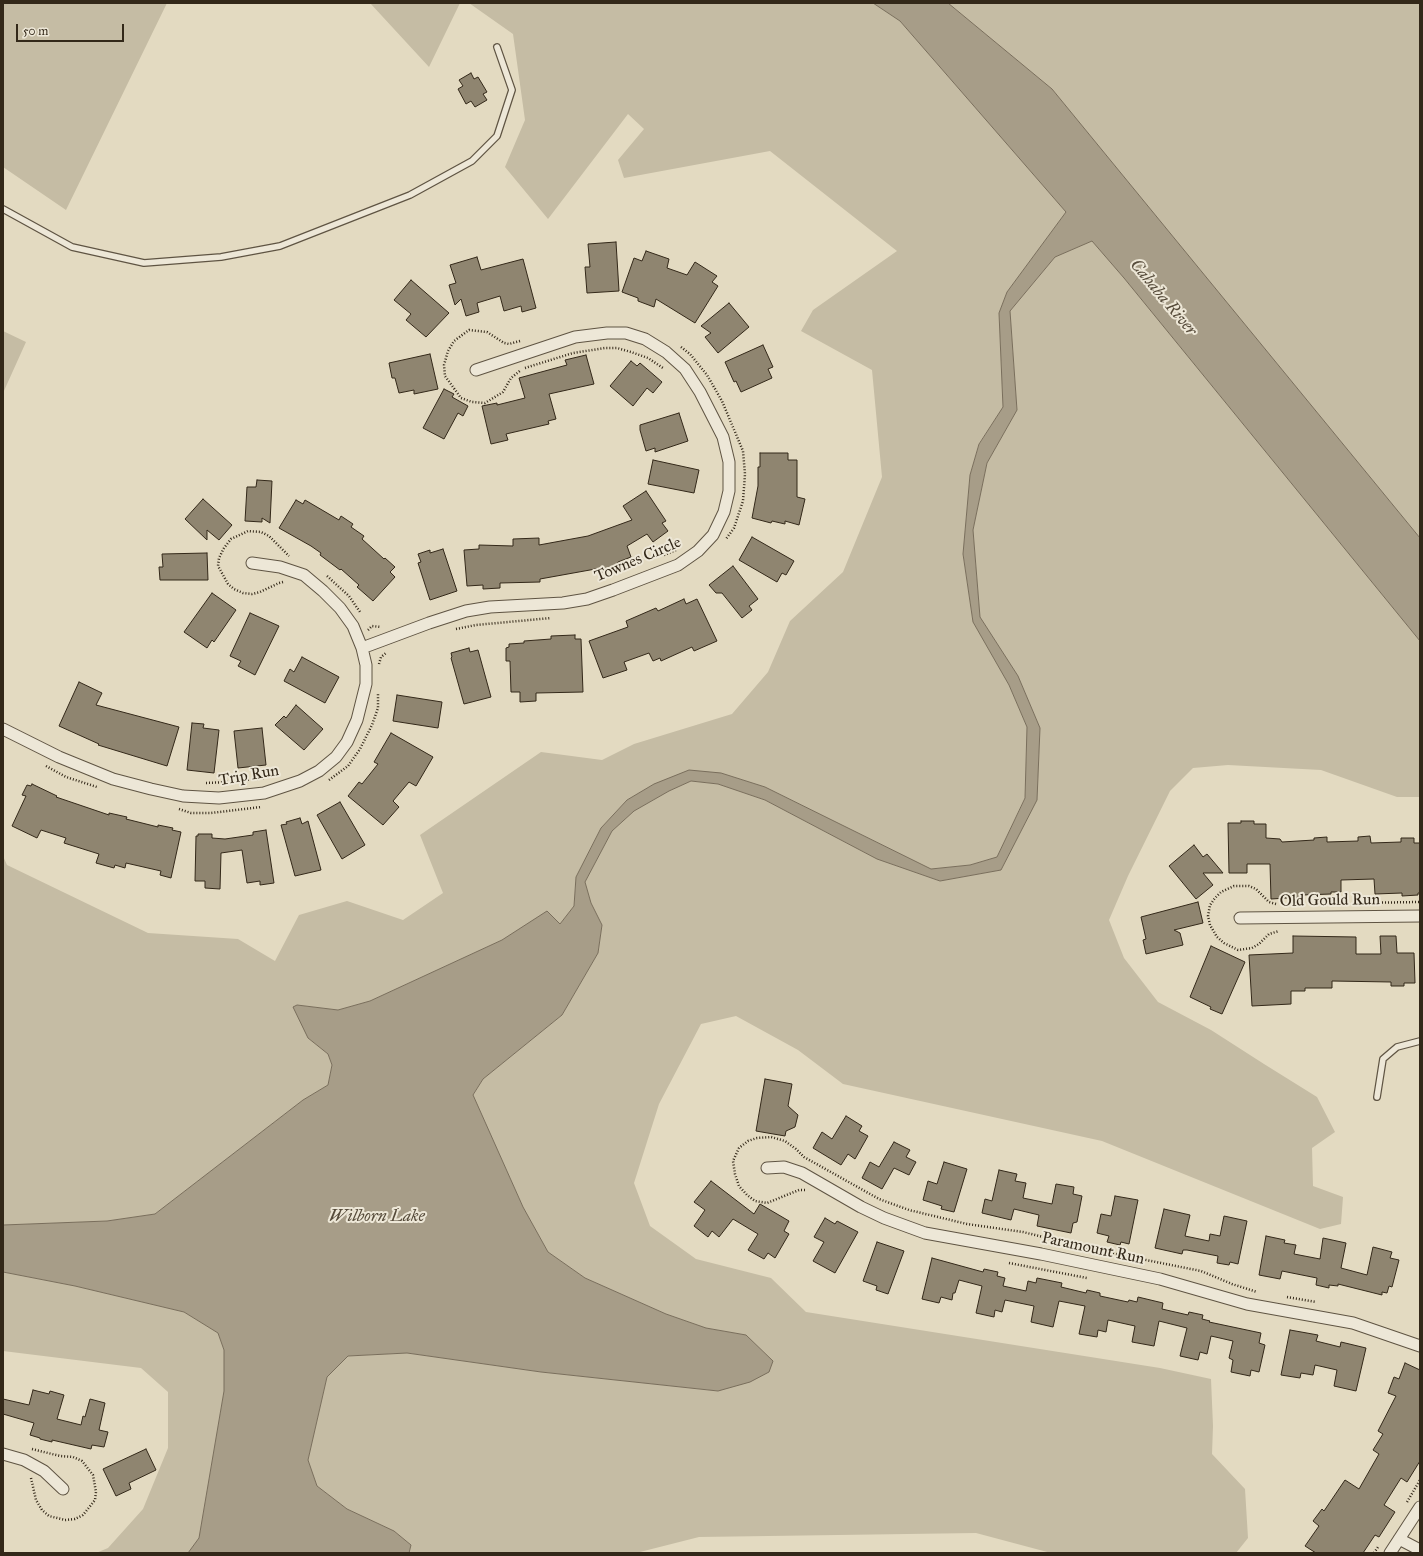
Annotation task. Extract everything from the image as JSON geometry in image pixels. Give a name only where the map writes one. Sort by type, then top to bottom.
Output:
[{"type":"street","name":"Townes Circle","points":[[362,648],[428,622],[466,611],[490,607],[563,603],[600,595],[678,564],[698,551],[712,535],[724,512],[729,491],[729,462],[723,437],[700,392],[685,369],[666,352],[645,339],[626,333],[575,337],[476,370]]},
{"type":"street","name":"Trip Run","points":[[3,729],[59,757],[113,779],[182,796],[219,798],[264,792],[300,781],[320,770],[336,757],[347,742],[357,720],[366,684],[366,665],[362,648],[353,626],[340,608],[304,575],[280,567],[252,563]]},
{"type":"street","name":"Old Gould Run","points":[[1240,918],[1420,916]]},
{"type":"street","name":"Paramount Run","points":[[767,1168],[784,1167],[802,1173],[878,1215],[925,1233],[1041,1254],[1160,1279],[1247,1304],[1346,1322],[1420,1346]]},
{"type":"street","points":[[3,1454],[24,1460],[44,1471],[63,1489]]},
{"type":"street","points":[[1390,1553],[1420,1507]]},
{"type":"street","points":[[1400,1539],[1420,1550]]},
{"type":"lane","points":[[3,208],[72,247],[144,263],[221,257],[280,246],[410,195],[472,161],[497,136],[512,90],[497,47]]},
{"type":"lane","points":[[1377,1097],[1383,1059],[1397,1047],[1420,1040]]},
{"type":"path","points":[[524,339],[509,344],[504,343],[486,332],[470,330],[454,342],[448,351],[444,365],[445,376],[461,398],[472,402],[485,404],[504,392],[511,378],[518,371],[573,353],[605,348],[617,348],[648,358],[664,369]]},
{"type":"path","points":[[679,346],[690,354],[707,374],[722,401],[743,451],[745,474],[743,501],[734,528],[725,540]]},
{"type":"path","points":[[659,558],[678,549]]},
{"type":"path","points":[[452,630],[476,625],[554,617]]},
{"type":"path","points":[[357,636],[369,630],[372,626],[380,627],[388,624]]},
{"type":"path","points":[[379,668],[381,657],[392,651]]},
{"type":"path","points":[[326,782],[348,766],[360,749],[378,708],[378,692]]},
{"type":"path","points":[[41,763],[66,777],[100,788]]},
{"type":"path","points":[[202,783],[227,782],[273,776]]},
{"type":"path","points":[[177,809],[191,813],[211,813],[268,807]]},
{"type":"shaded area","points":[[3,3],[167,3],[66,210],[3,167]]},
{"type":"shaded area","points":[[370,3],[460,3],[429,67]]},
{"type":"shaded area","points":[[469,3],[873,3],[900,21],[1066,212],[1007,292],[999,313],[1003,407],[979,443],[970,475],[963,555],[973,622],[1009,685],[1027,727],[1025,797],[997,857],[970,865],[931,869],[765,787],[721,773],[654,784],[627,800],[601,828],[576,877],[574,906],[560,924],[547,912],[502,940],[370,1001],[338,1010],[297,1005],[308,1038],[328,1054],[332,1065],[328,1085],[303,1100],[155,1214],[107,1221],[3,1225],[3,856],[7,865],[148,933],[238,939],[275,961],[299,915],[347,901],[403,920],[443,893],[420,835],[541,752],[602,760],[634,744],[732,714],[768,672],[790,621],[843,572],[882,477],[872,370],[801,331],[813,310],[897,251],[770,151],[624,178],[618,160],[644,129],[628,114],[548,219],[505,167],[525,120],[513,34]]},
{"type":"shaded area","points":[[948,3],[1420,3],[1420,538],[1052,89]]},
{"type":"shaded area","points":[[1092,241],[1124,278],[1420,641],[1420,797],[1397,797],[1321,770],[1228,765],[1193,768],[1170,791],[1128,876],[1109,920],[1124,958],[1158,1002],[1211,1030],[1317,1097],[1335,1132],[1312,1148],[1313,1186],[1343,1197],[1341,1224],[1320,1229],[1102,1141],[843,1084],[798,1050],[736,1016],[701,1024],[659,1104],[634,1183],[650,1226],[696,1259],[771,1278],[806,1312],[1160,1368],[1211,1379],[1213,1426],[1212,1454],[1245,1489],[1248,1538],[1236,1553],[1051,1553],[976,1533],[699,1537],[636,1553],[409,1553],[411,1545],[394,1531],[347,1509],[317,1486],[308,1460],[327,1377],[348,1356],[407,1353],[541,1372],[718,1391],[773,1361],[746,1335],[706,1328],[666,1314],[585,1278],[548,1252],[523,1207],[473,1096],[483,1079],[562,1015],[598,953],[602,925],[591,903],[585,882],[612,831],[634,811],[669,791],[691,781],[718,784],[765,800],[877,859],[940,881],[1001,870],[1037,800],[1040,728],[1018,676],[980,617],[973,530],[987,463],[1017,410],[1010,311],[1055,257]]},
{"type":"shaded area","points":[[3,331],[26,342],[3,393]]},
{"type":"shaded area","points":[[3,1272],[75,1286],[184,1312],[218,1333],[224,1350],[224,1391],[199,1539],[188,1553],[96,1553],[108,1548],[143,1509],[168,1448],[168,1392],[141,1368],[3,1351]]},
{"type":"water","name":"Wilborn Lake","points":[[873,3],[948,3],[1052,89],[1420,538],[1420,641],[1124,278],[1092,241],[1055,257],[1010,311],[1017,410],[987,463],[973,530],[980,617],[1018,676],[1040,728],[1037,800],[1001,870],[940,881],[877,859],[765,800],[718,784],[691,781],[669,791],[634,811],[612,831],[585,882],[591,903],[602,925],[598,953],[562,1015],[483,1079],[473,1095],[523,1207],[548,1252],[585,1278],[666,1314],[706,1328],[746,1335],[773,1361],[769,1372],[750,1382],[718,1391],[541,1372],[407,1353],[348,1356],[327,1377],[308,1460],[317,1486],[347,1509],[394,1531],[411,1545],[409,1553],[188,1553],[199,1538],[224,1391],[224,1350],[218,1333],[184,1312],[75,1286],[3,1272],[3,1225],[107,1221],[155,1214],[303,1100],[328,1085],[332,1065],[328,1054],[308,1038],[293,1007],[297,1005],[338,1010],[370,1001],[502,940],[547,911],[560,924],[574,906],[576,877],[601,828],[627,800],[654,784],[689,770],[721,773],[765,787],[931,869],[970,865],[997,857],[1025,798],[1027,727],[1009,685],[973,622],[963,554],[970,475],[979,444],[1003,407],[999,313],[1007,292],[1066,212],[900,21]]},
{"type":"building","points":[[471,73],[474,79],[478,77],[487,92],[483,94],[487,100],[475,107],[471,101],[466,104],[458,89],[463,86],[459,80]]},
{"type":"building","points":[[616,242],[619,291],[587,293],[585,267],[590,267],[588,244]]},
{"type":"building","points":[[646,251],[669,259],[667,268],[687,275],[695,262],[717,276],[712,282],[718,286],[695,323],[656,299],[654,307],[638,301],[638,298],[622,292],[634,258],[642,261]]},
{"type":"building","points":[[477,257],[481,270],[523,259],[536,308],[522,312],[521,306],[504,311],[500,296],[477,303],[479,312],[466,316],[461,299],[455,305],[449,285],[456,283],[450,265]]},
{"type":"building","points":[[411,280],[449,313],[426,337],[406,320],[411,314],[394,300]]},
{"type":"building","points":[[729,303],[749,327],[718,353],[705,337],[711,333],[701,326]]},
{"type":"building","points":[[763,345],[773,367],[768,369],[772,378],[741,392],[736,381],[734,382],[725,362]]},
{"type":"building","points":[[430,354],[438,389],[414,394],[414,390],[399,393],[395,378],[392,378],[389,363]]},
{"type":"building","points":[[586,355],[594,384],[549,394],[556,419],[548,421],[549,424],[506,434],[508,440],[491,444],[482,406],[497,403],[497,405],[525,398],[519,378],[567,365],[565,360]]},
{"type":"building","points":[[631,361],[637,366],[640,363],[662,382],[653,393],[647,388],[633,406],[610,386]]},
{"type":"building","points":[[444,389],[454,394],[452,397],[468,406],[463,416],[458,413],[444,439],[423,428]]},
{"type":"building","points":[[679,413],[688,441],[655,452],[655,448],[646,451],[640,425]]},
{"type":"building","points":[[760,453],[788,453],[788,460],[797,460],[797,497],[805,499],[799,525],[785,521],[785,524],[772,521],[771,523],[752,518],[758,486]]},
{"type":"building","points":[[653,460],[699,470],[694,493],[648,484]]},
{"type":"building","points":[[257,480],[272,481],[270,523],[262,518],[262,522],[245,521],[247,487],[256,487]]},
{"type":"building","points":[[646,491],[666,521],[662,523],[668,531],[653,542],[647,534],[627,546],[631,557],[618,562],[619,566],[602,572],[601,568],[540,579],[540,582],[500,583],[500,588],[483,589],[483,585],[467,586],[464,550],[479,549],[479,545],[513,546],[513,539],[539,538],[539,545],[588,536],[632,520],[623,506]]},
{"type":"building","points":[[203,499],[232,525],[219,540],[207,530],[207,540],[185,519]]},
{"type":"building","points":[[296,500],[303,504],[305,500],[339,520],[341,516],[353,524],[351,527],[364,536],[362,539],[395,567],[390,572],[395,577],[373,601],[357,587],[359,585],[341,569],[340,570],[320,555],[321,553],[279,528]]},
{"type":"building","points":[[752,537],[794,561],[786,575],[782,573],[777,582],[739,560]]},
{"type":"building","points":[[443,549],[457,591],[430,600],[418,563],[421,562],[418,554],[430,550],[430,553]]},
{"type":"building","points":[[207,553],[208,580],[160,580],[159,567],[163,567],[162,554]]},
{"type":"building","points":[[733,566],[758,599],[749,606],[752,610],[742,618],[722,593],[716,593],[709,585]]},
{"type":"building","points":[[212,593],[236,610],[214,642],[212,640],[207,648],[184,632]]},
{"type":"building","points":[[684,599],[686,604],[697,599],[717,641],[694,651],[692,647],[661,661],[660,658],[653,661],[649,653],[624,662],[627,670],[603,678],[589,641],[628,627],[626,621],[656,608],[658,611]]},
{"type":"building","points":[[250,613],[279,626],[255,675],[238,666],[241,661],[230,656]]},
{"type":"building","points":[[575,635],[575,639],[581,639],[583,692],[536,693],[536,701],[520,702],[520,692],[511,692],[510,661],[506,661],[506,648],[509,647],[509,644],[524,643],[524,641],[551,639],[551,636]]},
{"type":"building","points":[[469,648],[470,652],[478,650],[491,697],[464,704],[451,658],[451,653]]},
{"type":"building","points":[[302,657],[339,677],[325,703],[284,681],[290,669],[294,672]]},
{"type":"building","points":[[79,682],[102,693],[96,705],[179,727],[167,766],[98,745],[99,744],[59,726]]},
{"type":"building","points":[[397,695],[442,702],[438,728],[393,721]]},
{"type":"building","points":[[296,705],[323,729],[304,750],[275,725],[284,716],[286,718]]},
{"type":"building","points":[[192,723],[204,724],[203,728],[219,730],[214,773],[187,770]]},
{"type":"building","points":[[262,728],[266,765],[238,768],[234,731]]},
{"type":"building","points":[[391,733],[433,757],[416,786],[409,782],[393,801],[399,807],[383,825],[348,796],[359,782],[362,784],[378,764],[374,762]]},
{"type":"building","points":[[32,784],[57,796],[56,797],[109,815],[109,813],[127,817],[126,819],[158,827],[158,825],[173,828],[172,830],[181,832],[171,878],[160,875],[161,871],[126,863],[125,868],[115,865],[114,868],[96,863],[99,854],[64,843],[66,838],[41,830],[37,838],[12,826],[26,796],[22,795],[27,785],[31,786]]},
{"type":"building","points":[[340,802],[365,845],[342,859],[317,815]]},
{"type":"building","points":[[300,818],[302,824],[308,821],[321,870],[295,876],[281,825]]},
{"type":"building","points":[[1241,821],[1254,821],[1254,824],[1266,824],[1266,838],[1280,839],[1282,842],[1314,840],[1314,838],[1327,837],[1327,842],[1358,841],[1358,837],[1370,836],[1371,843],[1401,842],[1401,838],[1414,838],[1414,843],[1420,843],[1420,893],[1418,893],[1418,895],[1402,896],[1402,893],[1375,894],[1374,879],[1341,880],[1341,892],[1271,899],[1270,864],[1247,864],[1247,873],[1229,873],[1228,823],[1241,823]]},
{"type":"building","points":[[266,830],[274,883],[260,885],[260,881],[247,883],[242,850],[221,853],[220,889],[205,888],[205,881],[195,881],[196,836],[198,836],[198,834],[212,834],[212,838],[225,839],[253,835],[253,832]]},
{"type":"building","points":[[1194,845],[1203,857],[1207,854],[1223,873],[1203,873],[1213,885],[1196,899],[1169,866]]},
{"type":"building","points":[[1198,902],[1203,923],[1174,930],[1180,933],[1183,945],[1146,954],[1143,940],[1146,939],[1141,917]]},
{"type":"building","points":[[1293,936],[1356,937],[1356,954],[1381,954],[1380,936],[1396,936],[1397,953],[1414,953],[1415,983],[1404,983],[1404,986],[1391,986],[1391,982],[1332,981],[1332,988],[1305,988],[1305,991],[1291,991],[1291,1004],[1252,1006],[1249,955],[1293,953]]},
{"type":"building","points":[[1211,946],[1245,962],[1222,1014],[1210,1009],[1211,1007],[1190,997]]},
{"type":"building","points":[[765,1079],[792,1084],[788,1106],[798,1115],[795,1127],[786,1131],[785,1136],[756,1131]]},
{"type":"building","points":[[846,1116],[862,1126],[859,1131],[868,1136],[855,1159],[848,1154],[841,1165],[813,1148],[822,1132],[832,1139]]},
{"type":"building","points":[[894,1142],[910,1150],[906,1157],[916,1162],[909,1175],[894,1168],[882,1189],[862,1178],[870,1162],[879,1167]]},
{"type":"building","points":[[944,1162],[967,1169],[954,1212],[941,1209],[942,1206],[923,1200],[928,1181],[937,1184]]},
{"type":"building","points":[[999,1170],[1017,1174],[1015,1181],[1026,1183],[1023,1198],[1052,1204],[1056,1184],[1074,1187],[1073,1194],[1082,1196],[1077,1222],[1073,1223],[1071,1233],[1037,1226],[1039,1215],[1014,1209],[1011,1220],[982,1213],[985,1199],[992,1201]]},
{"type":"building","points":[[711,1181],[754,1214],[760,1204],[789,1221],[784,1231],[789,1234],[775,1258],[768,1253],[764,1259],[748,1250],[758,1234],[733,1219],[719,1237],[712,1231],[708,1237],[694,1226],[705,1210],[694,1202]]},
{"type":"building","points":[[1115,1196],[1138,1200],[1129,1244],[1121,1242],[1120,1245],[1107,1242],[1109,1236],[1097,1233],[1101,1214],[1111,1216]]},
{"type":"building","points":[[1164,1209],[1190,1215],[1185,1236],[1209,1241],[1210,1234],[1220,1236],[1224,1216],[1247,1221],[1238,1264],[1230,1262],[1229,1265],[1217,1263],[1218,1256],[1187,1250],[1183,1250],[1182,1254],[1155,1248]]},
{"type":"building","points":[[825,1218],[835,1224],[837,1221],[858,1232],[835,1273],[813,1261],[824,1242],[814,1237]]},
{"type":"building","points":[[1266,1236],[1285,1240],[1284,1243],[1296,1245],[1294,1254],[1320,1259],[1323,1238],[1346,1243],[1341,1268],[1367,1275],[1373,1247],[1392,1252],[1390,1258],[1399,1260],[1392,1287],[1389,1286],[1387,1293],[1382,1292],[1382,1295],[1338,1284],[1338,1286],[1329,1285],[1329,1288],[1316,1285],[1317,1278],[1282,1271],[1280,1279],[1259,1275]]},
{"type":"building","points":[[877,1242],[904,1251],[888,1294],[876,1290],[877,1286],[863,1281]]},
{"type":"building","points":[[932,1258],[983,1272],[984,1269],[998,1272],[997,1276],[1005,1278],[1003,1286],[1026,1291],[1028,1281],[1036,1283],[1037,1278],[1062,1283],[1061,1287],[1086,1293],[1087,1290],[1100,1293],[1100,1296],[1128,1302],[1129,1300],[1137,1302],[1138,1297],[1163,1303],[1162,1309],[1188,1315],[1189,1312],[1203,1315],[1202,1319],[1210,1321],[1209,1322],[1261,1333],[1259,1343],[1265,1345],[1259,1372],[1251,1370],[1250,1376],[1231,1372],[1233,1360],[1229,1358],[1233,1341],[1211,1336],[1207,1354],[1200,1352],[1198,1360],[1180,1356],[1187,1328],[1159,1321],[1154,1346],[1132,1342],[1135,1326],[1108,1320],[1106,1332],[1098,1330],[1097,1337],[1079,1334],[1085,1306],[1059,1301],[1053,1327],[1031,1322],[1034,1306],[1005,1300],[1002,1312],[995,1310],[994,1317],[976,1313],[982,1286],[959,1280],[955,1293],[953,1293],[952,1300],[941,1297],[939,1303],[922,1299]]},
{"type":"building","points":[[1290,1330],[1318,1335],[1316,1341],[1340,1347],[1341,1342],[1366,1348],[1356,1391],[1334,1386],[1337,1370],[1315,1365],[1313,1375],[1301,1373],[1300,1378],[1281,1375]]},
{"type":"building","points":[[1405,1363],[1420,1370],[1420,1461],[1407,1482],[1401,1478],[1384,1505],[1395,1512],[1379,1537],[1375,1535],[1363,1553],[1316,1553],[1305,1546],[1319,1526],[1313,1521],[1322,1509],[1324,1511],[1345,1480],[1359,1489],[1379,1454],[1373,1450],[1383,1434],[1378,1431],[1396,1396],[1388,1393],[1394,1377],[1399,1379]]},
{"type":"building","points":[[33,1390],[49,1394],[50,1391],[64,1395],[57,1419],[81,1425],[90,1399],[105,1403],[99,1430],[108,1432],[104,1447],[92,1445],[91,1449],[52,1440],[52,1442],[40,1439],[30,1435],[34,1423],[3,1414],[3,1399],[29,1405]]},
{"type":"building","points":[[146,1449],[156,1470],[129,1483],[131,1489],[116,1496],[103,1469]]},
{"type":"water label","name":"Cahaba River","points":[[1163,298]]}]
